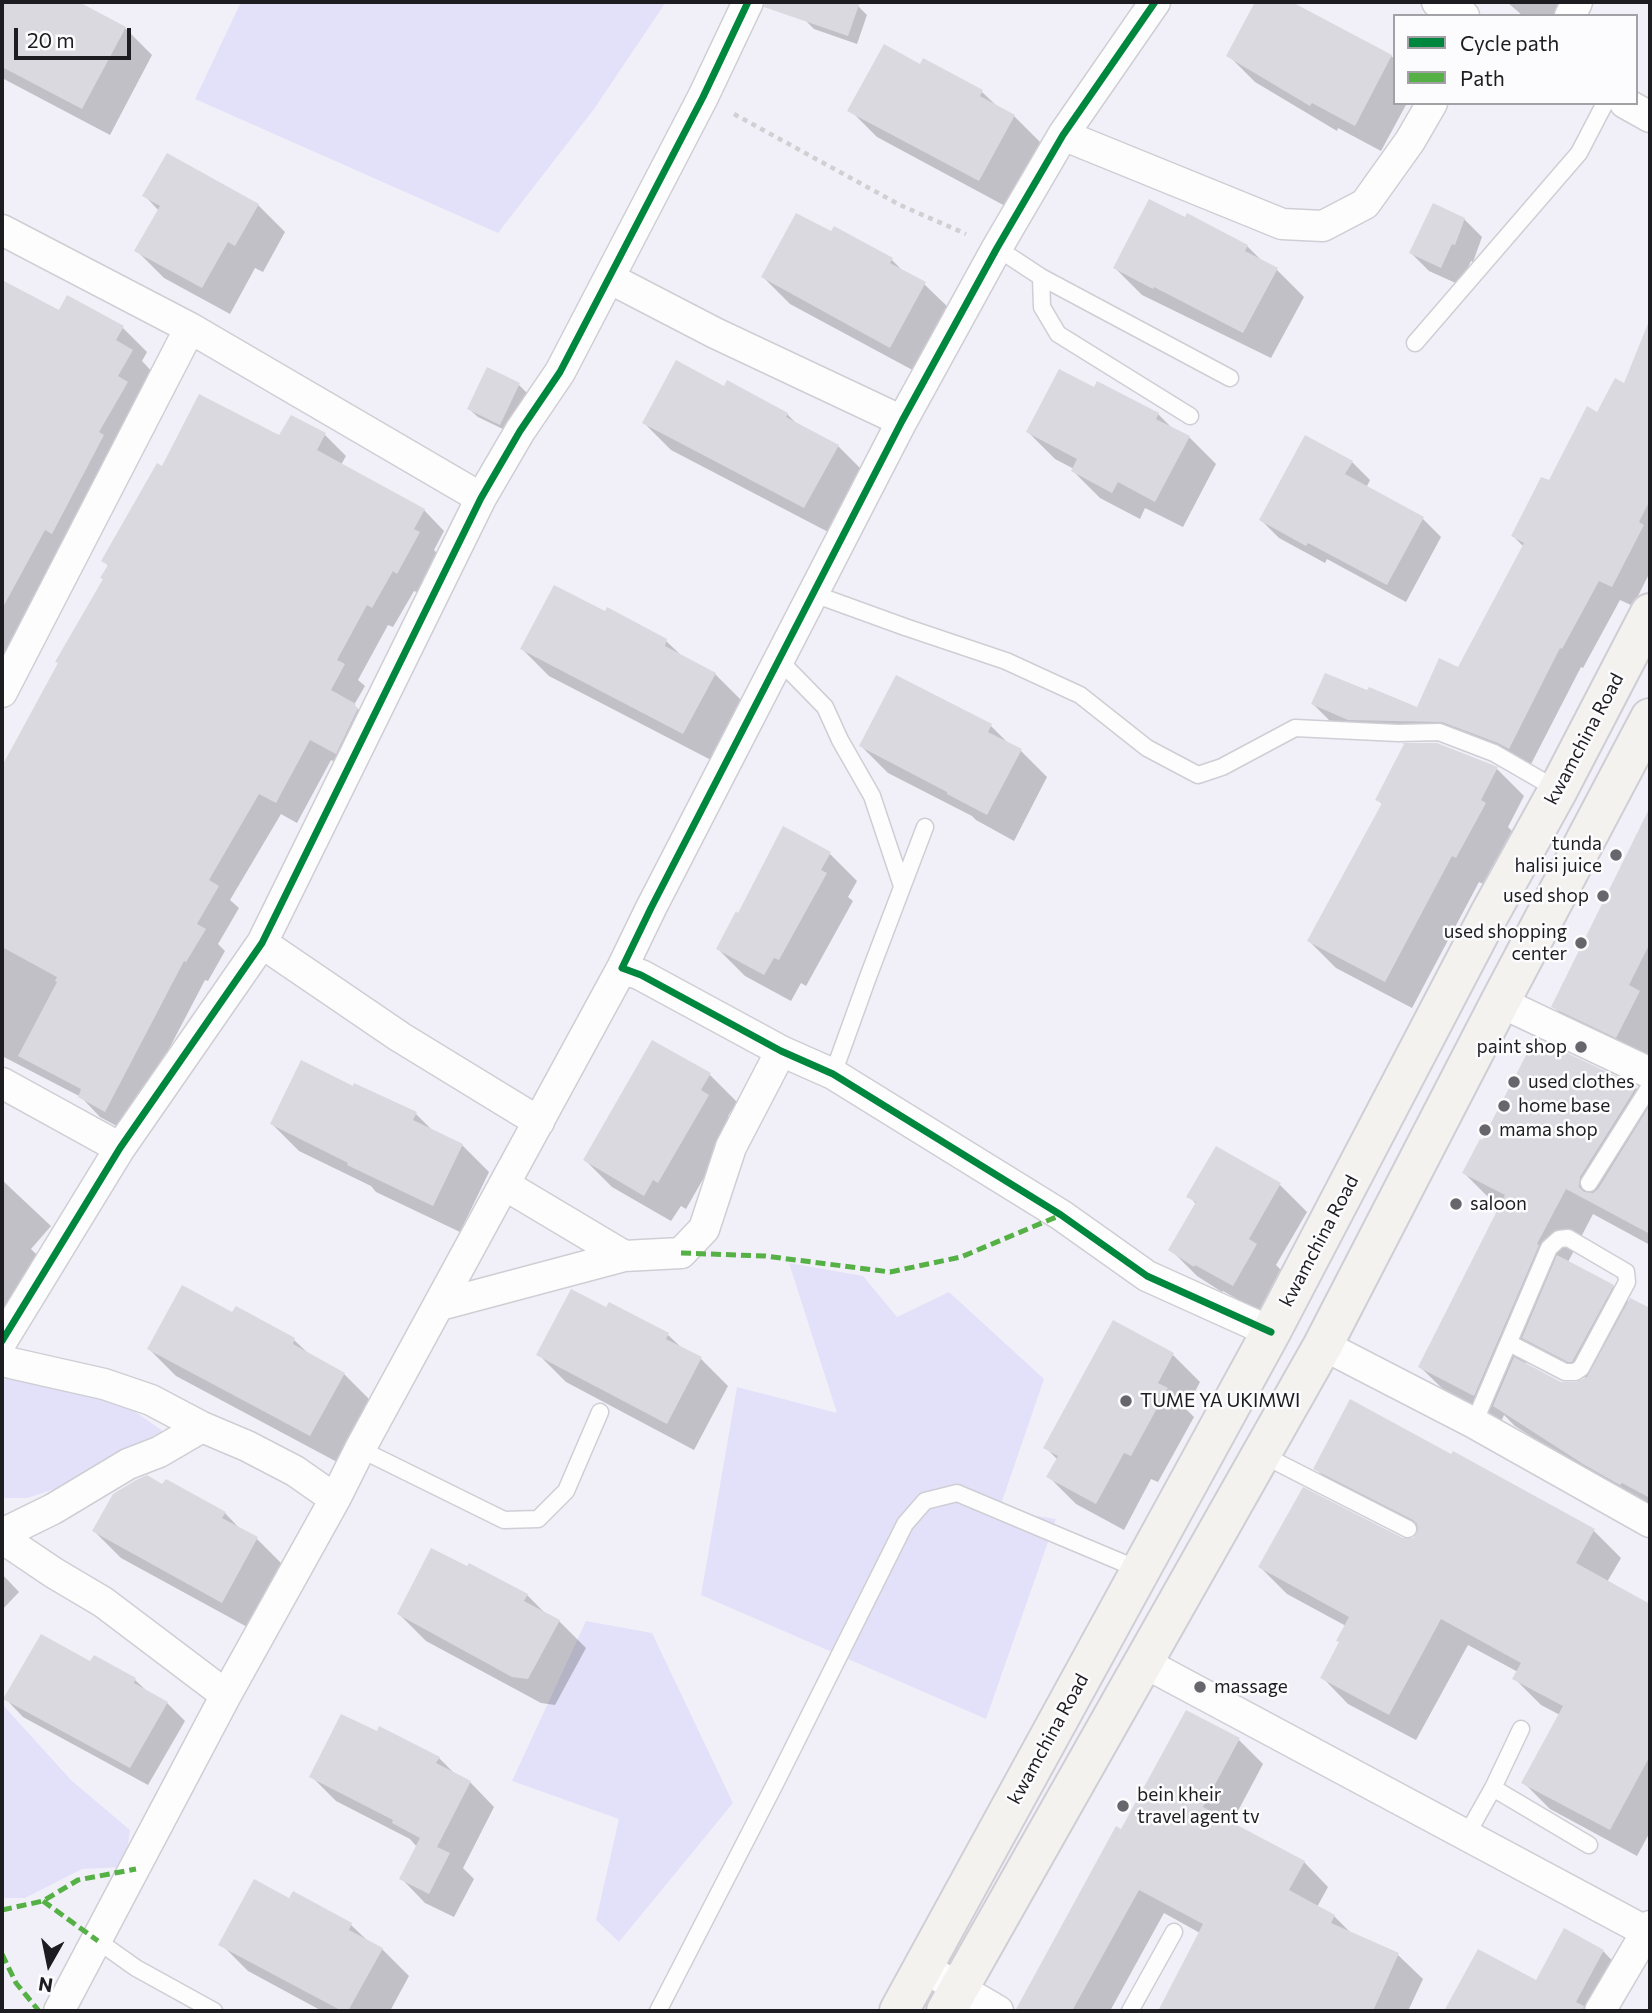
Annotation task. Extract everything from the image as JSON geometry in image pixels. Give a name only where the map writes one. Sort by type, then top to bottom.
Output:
[{"type":"main road","name":"kwamchina Road","points":[[900,2011],[1271,1332],[1650,614]]},
{"type":"main road","points":[[952,1999],[1323,1345],[1650,718]]},
{"type":"main road","points":[[1489,915],[1532,941]]},
{"type":"street","points":[[2,1341],[120,1148],[262,943],[481,498],[520,431],[560,372],[703,97],[748,2]]},
{"type":"street","points":[[59,2011],[226,1695],[622,968],[902,421],[1063,135],[1155,2]]},
{"type":"street","points":[[1437,2],[1460,14]]},
{"type":"street","points":[[1063,135],[1282,224],[1323,226],[1365,204],[1410,141],[1431,105]]},
{"type":"street","points":[[1629,105],[1650,117]]},
{"type":"street","points":[[2,230],[190,328],[481,498]]},
{"type":"street","points":[[609,278],[715,333],[902,421]]},
{"type":"street","points":[[2,692],[190,328]]},
{"type":"street","points":[[262,943],[400,1037],[539,1122]]},
{"type":"street","points":[[622,968],[641,975],[781,1051],[833,1074],[1061,1215],[1147,1276],[1271,1332]]},
{"type":"street","points":[[1500,1002],[1650,1073]]},
{"type":"street","points":[[440,1305],[624,1256],[681,1253],[704,1230],[731,1147],[781,1051]]},
{"type":"street","points":[[2,1083],[120,1148]]},
{"type":"street","points":[[505,1185],[624,1256]]},
{"type":"street","points":[[1323,1345],[1474,1423],[1650,1522]]},
{"type":"street","points":[[2,1361],[104,1384],[151,1400],[295,1471],[335,1499]]},
{"type":"street","points":[[202,1427],[159,1452],[128,1464],[2,1536],[54,1573],[103,1602],[226,1695]]},
{"type":"street","points":[[1143,1662],[1466,1836],[1648,1929],[1600,2011]]},
{"type":"street","points":[[923,1967],[952,1999],[999,2011]]},
{"type":"lane","points":[[1415,343],[1579,153],[1604,105]]},
{"type":"lane","points":[[998,248],[1041,277],[1230,378]]},
{"type":"lane","points":[[1041,277],[1042,307],[1058,334],[1190,416]]},
{"type":"lane","points":[[814,594],[1006,661],[1080,695],[1147,748],[1198,775],[1222,767],[1295,728],[1398,733],[1439,732],[1494,752],[1558,790]]},
{"type":"lane","points":[[779,660],[825,707],[840,740],[872,796],[902,886]]},
{"type":"lane","points":[[833,1074],[925,827]]},
{"type":"lane","points":[[1589,1183],[1650,1086]]},
{"type":"lane","points":[[1474,1423],[1549,1248],[1559,1239],[1568,1238],[1626,1272],[1627,1282],[1581,1368],[1575,1372],[1565,1372],[1509,1343]]},
{"type":"lane","points":[[360,1449],[504,1520],[538,1519],[566,1491],[600,1412]]},
{"type":"lane","points":[[1261,1454],[1408,1529]]},
{"type":"lane","points":[[657,2011],[776,1782],[905,1524],[925,1501],[957,1493],[1140,1570]]},
{"type":"lane","points":[[1466,1836],[1521,1729]]},
{"type":"lane","points":[[1493,1788],[1589,1845]]},
{"type":"lane","points":[[1130,2011],[1174,1932]]},
{"type":"lane","points":[[98,1941],[136,1968],[214,2011]]},
{"type":"path","points":[[703,97],[900,205],[998,248]]},
{"type":"shaded area","points":[[241,2],[666,2],[594,109],[498,233],[195,99]]},
{"type":"shaded area","points":[[789,1263],[863,1276],[897,1317],[949,1292],[1044,1379],[999,1510],[1056,1519],[986,1719],[701,1595],[737,1387],[837,1413]]},
{"type":"shaded area","points":[[6,1379],[92,1390],[134,1411],[167,1434],[70,1484],[27,1498],[2,1498],[2,1381]]},
{"type":"shaded area","points":[[586,1621],[652,1633],[733,1803],[619,1942],[596,1920],[619,1819],[512,1781]]},
{"type":"shaded area","points":[[2,1704],[72,1781],[130,1830],[125,1867],[82,1869],[25,1898],[2,1898]]},
{"type":"building","points":[[2,2],[79,2],[126,27],[82,109],[2,67]]},
{"type":"building","points":[[765,2],[860,2],[848,36],[764,7]]},
{"type":"building","points":[[1255,2],[1292,2],[1392,55],[1355,126],[1312,103],[1310,106],[1226,56]]},
{"type":"building","points":[[884,44],[920,64],[923,58],[983,90],[980,96],[1015,115],[979,181],[847,111]]},
{"type":"building","points":[[167,153],[259,204],[235,246],[228,242],[202,288],[134,251],[160,206],[142,196]]},
{"type":"building","points":[[1149,199],[1185,217],[1187,213],[1248,245],[1245,251],[1278,268],[1243,333],[1113,268]]},
{"type":"building","points":[[1433,203],[1465,218],[1455,245],[1452,244],[1441,268],[1409,253]]},
{"type":"building","points":[[796,213],[831,231],[834,226],[893,258],[890,263],[926,282],[890,348],[761,277]]},
{"type":"building","points":[[2,280],[59,310],[67,295],[124,326],[116,340],[133,350],[118,376],[128,382],[99,432],[104,435],[52,534],[45,530],[2,609]]},
{"type":"building","points":[[1649,321],[1650,500],[1639,522],[1644,525],[1612,587],[1599,581],[1562,649],[1560,648],[1509,749],[1442,722],[1348,720],[1311,704],[1325,673],[1367,690],[1369,687],[1417,707],[1439,658],[1458,667],[1524,543],[1511,536],[1541,477],[1549,480],[1587,406],[1597,412],[1615,378],[1624,383]]},
{"type":"building","points":[[676,360],[724,386],[727,380],[788,413],[786,417],[839,445],[804,508],[642,423]]},
{"type":"building","points":[[487,367],[520,383],[500,425],[467,409]]},
{"type":"building","points":[[1059,369],[1094,387],[1097,381],[1159,413],[1156,419],[1190,436],[1155,502],[1118,482],[1112,493],[1071,471],[1077,459],[1026,432]]},
{"type":"building","points":[[199,394],[279,435],[291,415],[326,433],[317,450],[425,509],[414,529],[420,532],[397,574],[393,571],[372,608],[367,605],[337,660],[345,664],[331,690],[356,704],[354,706],[358,708],[336,754],[310,740],[276,803],[259,794],[209,880],[219,886],[197,924],[206,929],[186,962],[184,961],[105,1112],[78,1097],[81,1089],[18,1056],[57,982],[57,977],[2,947],[2,766],[58,663],[55,662],[103,579],[100,578],[108,565],[101,561],[157,463],[162,466]]},
{"type":"building","points":[[1305,435],[1353,461],[1345,474],[1424,517],[1387,585],[1259,520]]},
{"type":"building","points":[[554,585],[605,611],[607,607],[667,639],[665,646],[716,673],[683,734],[520,649]]},
{"type":"building","points":[[896,675],[992,724],[988,732],[1022,749],[987,815],[859,746]]},
{"type":"building","points":[[1402,743],[1437,743],[1498,767],[1481,800],[1486,803],[1456,858],[1452,856],[1385,982],[1307,941],[1382,803],[1375,800],[1404,744]]},
{"type":"building","points":[[1650,807],[1650,943],[1629,985],[1640,991],[1616,1038],[1551,1007]]},
{"type":"building","points":[[783,826],[831,852],[821,870],[827,873],[779,960],[774,958],[764,975],[716,949]]},
{"type":"building","points":[[1535,1038],[1637,1086],[1580,1177],[1579,1187],[1584,1192],[1593,1193],[1598,1189],[1650,1105],[1650,1234],[1566,1189],[1537,1244],[1539,1245],[1474,1396],[1418,1367],[1505,1195],[1462,1173]]},
{"type":"building","points":[[652,1040],[711,1073],[701,1090],[709,1095],[658,1183],[653,1180],[644,1196],[583,1160]]},
{"type":"building","points":[[301,1060],[353,1086],[354,1083],[417,1112],[413,1120],[463,1144],[433,1206],[270,1124]]},
{"type":"building","points":[[1216,1146],[1281,1183],[1249,1239],[1257,1244],[1233,1286],[1195,1265],[1194,1267],[1168,1250],[1196,1202],[1186,1197]]},
{"type":"building","points":[[1557,1255],[1614,1285],[1572,1362],[1522,1338]]},
{"type":"building","points":[[182,1285],[232,1312],[236,1306],[295,1338],[293,1344],[345,1373],[310,1436],[147,1349]]},
{"type":"building","points":[[571,1289],[606,1307],[609,1302],[669,1333],[666,1339],[702,1357],[667,1424],[536,1355]]},
{"type":"building","points":[[1630,1298],[1650,1308],[1650,1498],[1583,1464],[1493,1406],[1514,1357],[1561,1382],[1576,1382],[1587,1377]]},
{"type":"building","points":[[1113,1320],[1174,1353],[1158,1383],[1168,1388],[1131,1456],[1124,1453],[1096,1504],[1046,1477],[1058,1456],[1043,1448]]},
{"type":"building","points":[[1350,1399],[1451,1454],[1453,1451],[1595,1529],[1576,1563],[1650,1604],[1650,1756],[1610,1830],[1521,1783],[1563,1706],[1512,1679],[1521,1663],[1441,1619],[1389,1715],[1320,1678],[1349,1617],[1258,1567],[1303,1487],[1403,1538],[1413,1538],[1418,1529],[1413,1520],[1313,1469]]},
{"type":"building","points":[[147,1475],[162,1484],[166,1479],[226,1512],[222,1518],[258,1537],[222,1603],[92,1531],[113,1494]]},
{"type":"building","points":[[431,1548],[467,1566],[469,1563],[528,1594],[524,1601],[560,1620],[528,1679],[512,1677],[397,1614]]},
{"type":"building","points":[[41,1634],[90,1661],[94,1655],[136,1678],[134,1683],[168,1702],[130,1768],[3,1699]]},
{"type":"building","points":[[1186,1710],[1240,1738],[1203,1807],[1305,1861],[1289,1890],[1335,1915],[1331,1923],[1399,1953],[1373,2011],[1158,2011],[1203,1924],[1139,1890],[1072,2011],[1015,2011],[1116,1826],[1121,1829]]},
{"type":"building","points":[[341,1714],[377,1731],[379,1726],[440,1757],[436,1763],[471,1781],[437,1847],[450,1853],[429,1894],[399,1879],[420,1838],[392,1823],[393,1820],[309,1777]]},
{"type":"building","points":[[254,1879],[289,1898],[293,1891],[352,1923],[349,1930],[383,1948],[348,2011],[342,2011],[218,1945]]},
{"type":"building","points":[[1564,1928],[1604,1950],[1576,2002],[1584,2006],[1583,2011],[1444,2011],[1478,1949],[1536,1980]]},
{"type":"marked path","points":[[681,1253],[765,1256],[890,1272],[961,1257],[1061,1215]]},
{"type":"marked path","points":[[2,1910],[43,1901],[78,1880],[136,1869]]},
{"type":"marked path","points":[[43,1901],[98,1941]]},
{"type":"marked path","points":[[2,1954],[16,1983],[39,2011]]},
{"type":"cycle path","points":[[2,1341],[120,1148],[262,943],[481,498],[520,431],[560,372],[703,97],[748,2]]},
{"type":"cycle path","points":[[1155,2],[1063,135],[997,248],[902,421],[622,968],[641,975],[781,1051],[833,1074],[1061,1215],[1147,1276],[1271,1332]]},
{"type":"place","name":"tunda halisi juice","points":[[1616,855]]},
{"type":"place","name":"used shop","points":[[1603,896]]},
{"type":"place","name":"used shopping center","points":[[1581,943]]},
{"type":"place","name":"paint shop","points":[[1581,1047]]},
{"type":"place","name":"used clothes","points":[[1514,1082]]},
{"type":"place","name":"home base","points":[[1504,1106]]},
{"type":"place","name":"mama shop","points":[[1485,1130]]},
{"type":"place","name":"saloon","points":[[1456,1204]]},
{"type":"place","name":"TUME YA UKIMWI","points":[[1126,1401]]},
{"type":"place","name":"massage","points":[[1200,1687]]},
{"type":"place","name":"bein kheir travel agent tv","points":[[1123,1806]]}]
